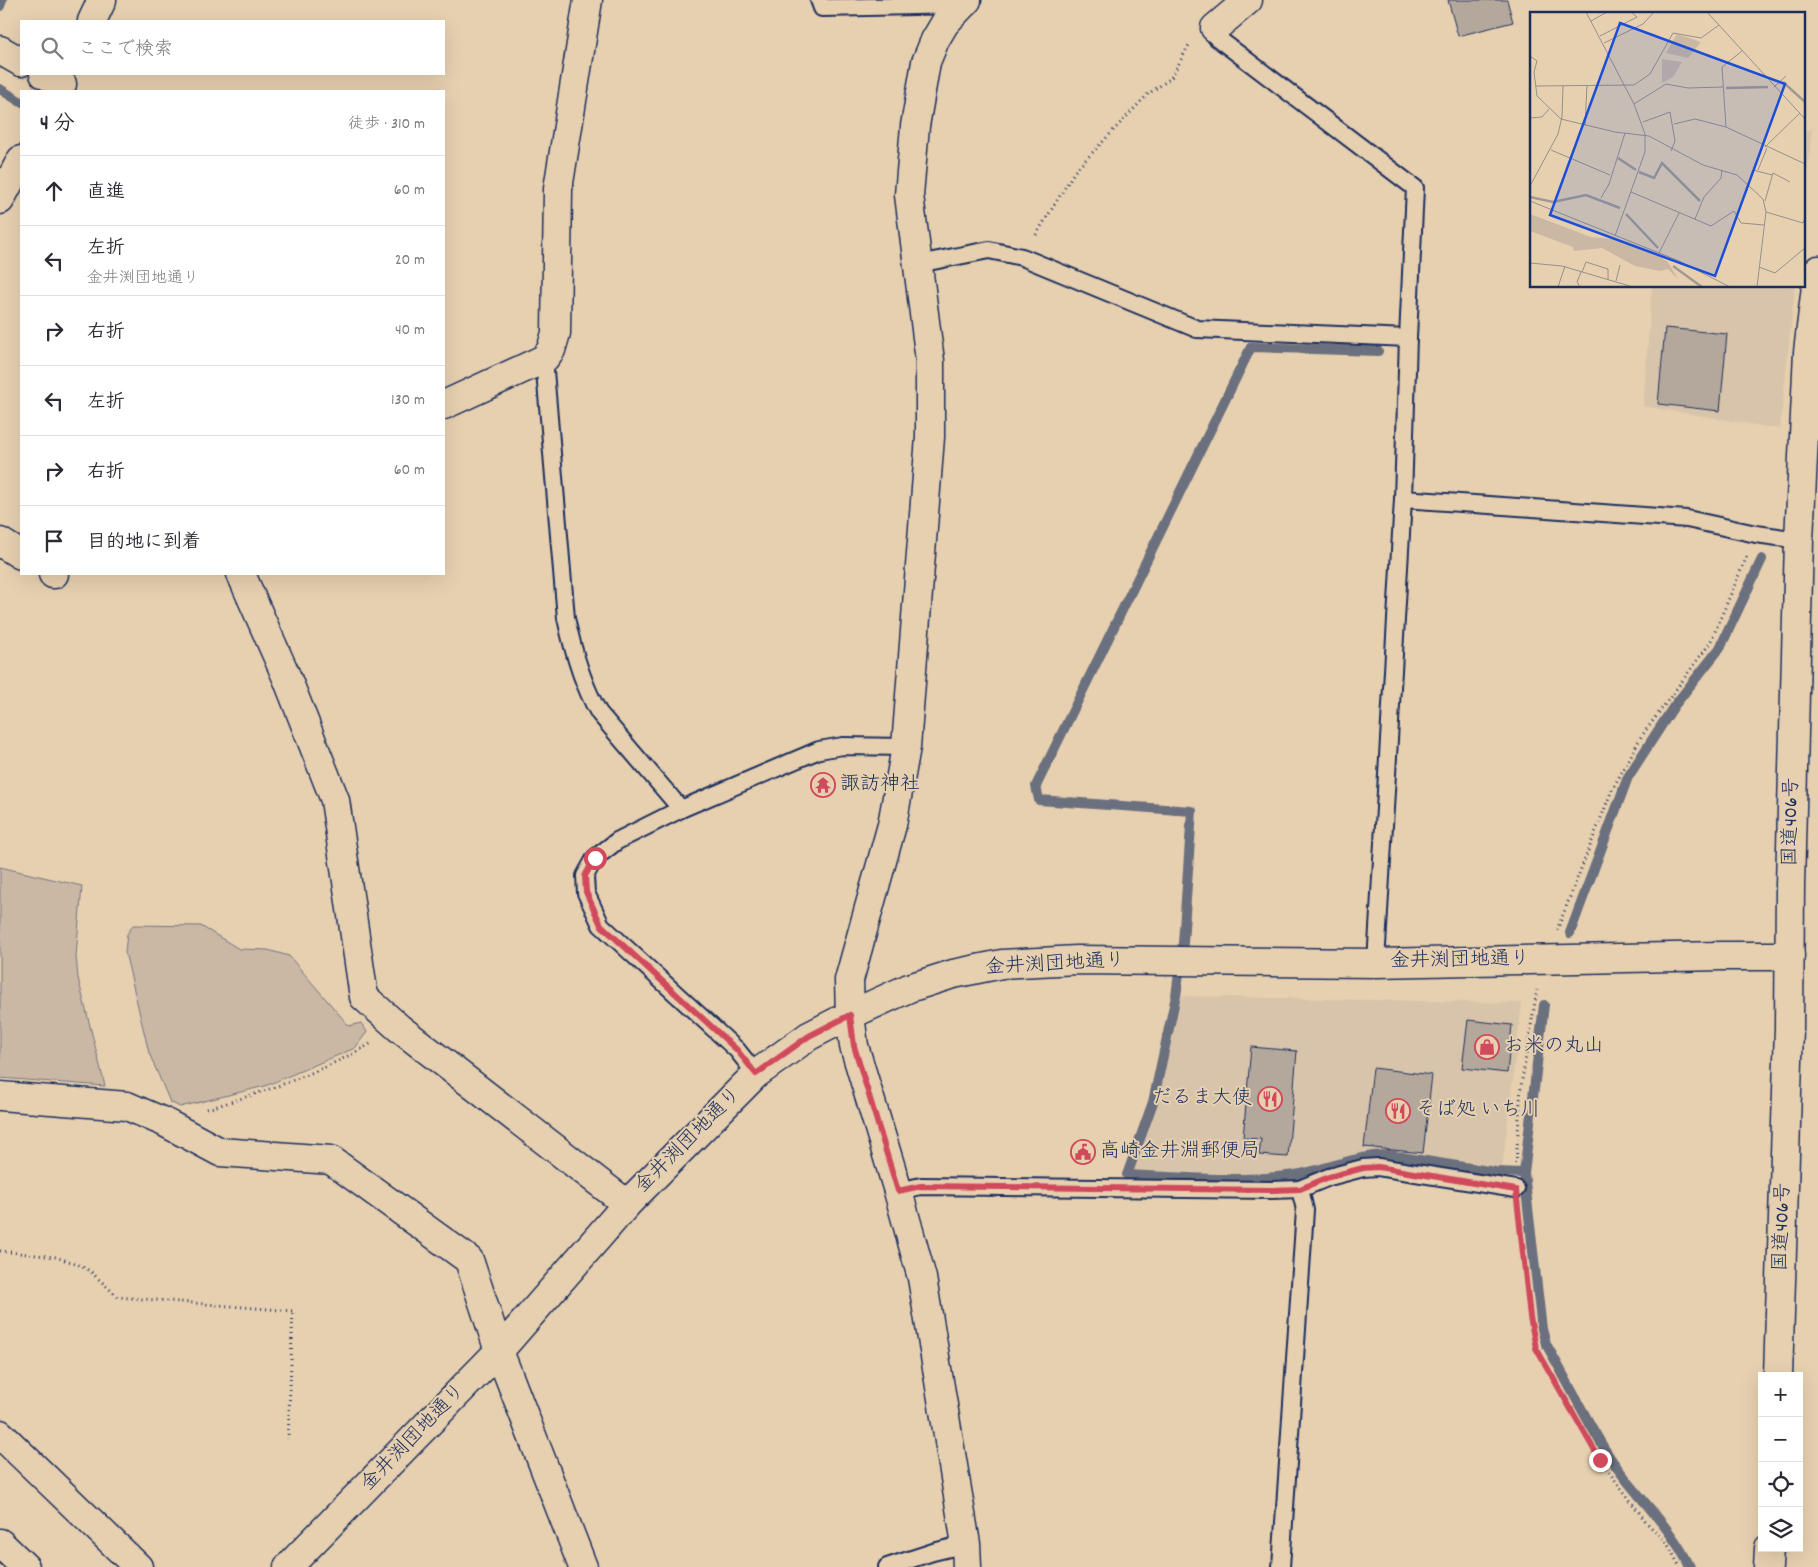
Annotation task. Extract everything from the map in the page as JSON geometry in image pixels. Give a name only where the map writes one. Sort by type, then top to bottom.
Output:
[{"type":"main road","points":[[92,20],[102,0]]},
{"type":"main road","points":[[445,405],[544,359],[551,350],[556,332],[558,189],[588,0]]},
{"type":"main road","points":[[1215,28],[1248,0]]},
{"type":"main road","points":[[964,2],[945,23],[935,40],[926,62],[915,126],[909,195],[930,361],[930,437],[906,748],[892,825],[849,980],[850,1015],[854,1046],[922,1278],[967,1556]]},
{"type":"main road","points":[[0,50],[20,61]]},
{"type":"main road","points":[[0,200],[20,162]]},
{"type":"main road","name":"国道406号","points":[[1778,1372],[1799,540],[1808,352],[1818,270]]},
{"type":"main road","points":[[0,542],[20,554]]},
{"type":"main road","points":[[241,575],[287,678],[335,800],[364,997],[399,1028],[627,1204]]},
{"type":"main road","name":"金井渕団地通り","points":[[288,1567],[499,1351],[627,1204],[756,1074],[809,1036],[909,988],[953,974],[1002,964],[1077,960],[1376,963],[1790,956]]},
{"type":"main road","points":[[0,1096],[127,1106],[164,1122],[220,1152],[330,1160],[469,1260],[499,1351],[583,1567]]},
{"type":"main road","points":[[0,1434],[138,1567]]},
{"type":"main road","points":[[0,1544],[26,1567]]},
{"type":"main road","points":[[1768,1567],[1769,1552]]},
{"type":"lane","points":[[819,0],[822,8],[964,2]]},
{"type":"lane","points":[[1215,28],[1216,37],[1415,188],[1403,499],[1376,963]]},
{"type":"lane","points":[[918,264],[989,250],[1022,257],[1196,329],[1408,338]]},
{"type":"lane","points":[[544,359],[566,618],[572,647],[590,697],[599,713],[681,809]]},
{"type":"lane","points":[[1403,499],[1687,519],[1756,534],[1799,540]]},
{"type":"lane","points":[[756,1074],[737,1050],[601,925],[586,892],[585,876],[595,858],[617,842],[681,809],[819,750],[843,746],[906,748]]},
{"type":"lane","points":[[898,1191],[921,1186],[1300,1189],[1329,1177],[1363,1168],[1378,1167],[1516,1190]]},
{"type":"lane","points":[[1281,1567],[1305,1210],[1300,1189]]},
{"type":"lane","points":[[887,1567],[933,1552],[967,1556]]},
{"type":"path","points":[[1022,257],[1075,171],[1148,94],[1172,78],[1197,31],[1215,28]]},
{"type":"path","points":[[1516,1159],[1521,1086],[1542,959],[1557,932],[1612,790],[1641,737],[1710,643],[1756,534]]},
{"type":"path","points":[[164,1122],[263,1093],[353,1054],[399,1028]]},
{"type":"path","points":[[1516,1190],[1530,1317],[1536,1348],[1600,1460],[1647,1523],[1668,1545],[1680,1567]]},
{"type":"path","points":[[0,1252],[55,1257],[75,1263],[90,1272],[118,1297],[293,1311],[288,1439]]},
{"type":"shaded area","points":[[1812,129],[1806,182],[1806,130]]},
{"type":"shaded area","points":[[1652,288],[1795,288],[1780,429],[1643,406]]},
{"type":"shaded area","points":[[0,867],[82,886],[76,956],[78,978],[105,1086],[0,1078]]},
{"type":"shaded area","points":[[133,925],[201,926],[239,949],[268,950],[289,956],[349,1026],[361,1023],[367,1032],[355,1048],[265,1086],[180,1107],[170,1102],[149,1053],[125,952],[127,934]]},
{"type":"shaded area","points":[[1182,996],[1522,1003],[1502,1168],[1373,1151],[1296,1171],[1251,1175],[1134,1170],[1157,1102]]},
{"type":"building","points":[[1448,0],[1507,0],[1513,22],[1458,36]]},
{"type":"building","points":[[1665,328],[1727,334],[1720,411],[1658,404]]},
{"type":"building","name":"お米の丸山","points":[[1468,1020],[1512,1025],[1507,1073],[1462,1068]]},
{"type":"building","points":[[1251,1047],[1297,1051],[1288,1157],[1259,1155],[1261,1139],[1243,1138]]},
{"type":"building","name":"そば処 いち川","points":[[1373,1068],[1432,1075],[1423,1153],[1364,1147]]},
{"type":"waterway","points":[[0,6],[2,0]]},
{"type":"waterway","points":[[0,89],[20,101]]},
{"type":"waterway","points":[[1378,351],[1251,347],[1036,786],[1039,800],[1192,811],[1183,943],[1176,996],[1153,1102],[1127,1175],[1253,1179],[1307,1173],[1364,1157],[1388,1155],[1495,1172],[1524,1173]]},
{"type":"waterway","points":[[1570,933],[1628,777],[1674,706],[1720,648],[1762,559]]},
{"type":"waterway","points":[[1544,1005],[1524,1173],[1542,1329],[1546,1344],[1607,1453],[1662,1523],[1682,1551],[1690,1567]]},
{"type":"place","name":"諏訪神社","points":[[823,785]]},
{"type":"place","name":"お米の丸山","points":[[1487,1047]]},
{"type":"place","name":"だるま大使","points":[[1270,1099]]},
{"type":"place","name":"そば処 いち川","points":[[1398,1111]]},
{"type":"place","name":"高崎金井淵郵便局","points":[[1083,1152]]},
{"type":"route","points":[[595,858],[585,876],[586,892],[601,925],[737,1050],[756,1074],[809,1036],[850,1015],[854,1046],[898,1191],[921,1186],[1300,1189],[1329,1177],[1363,1168],[1378,1167],[1516,1190],[1530,1317],[1536,1348],[1600,1460]]}]
